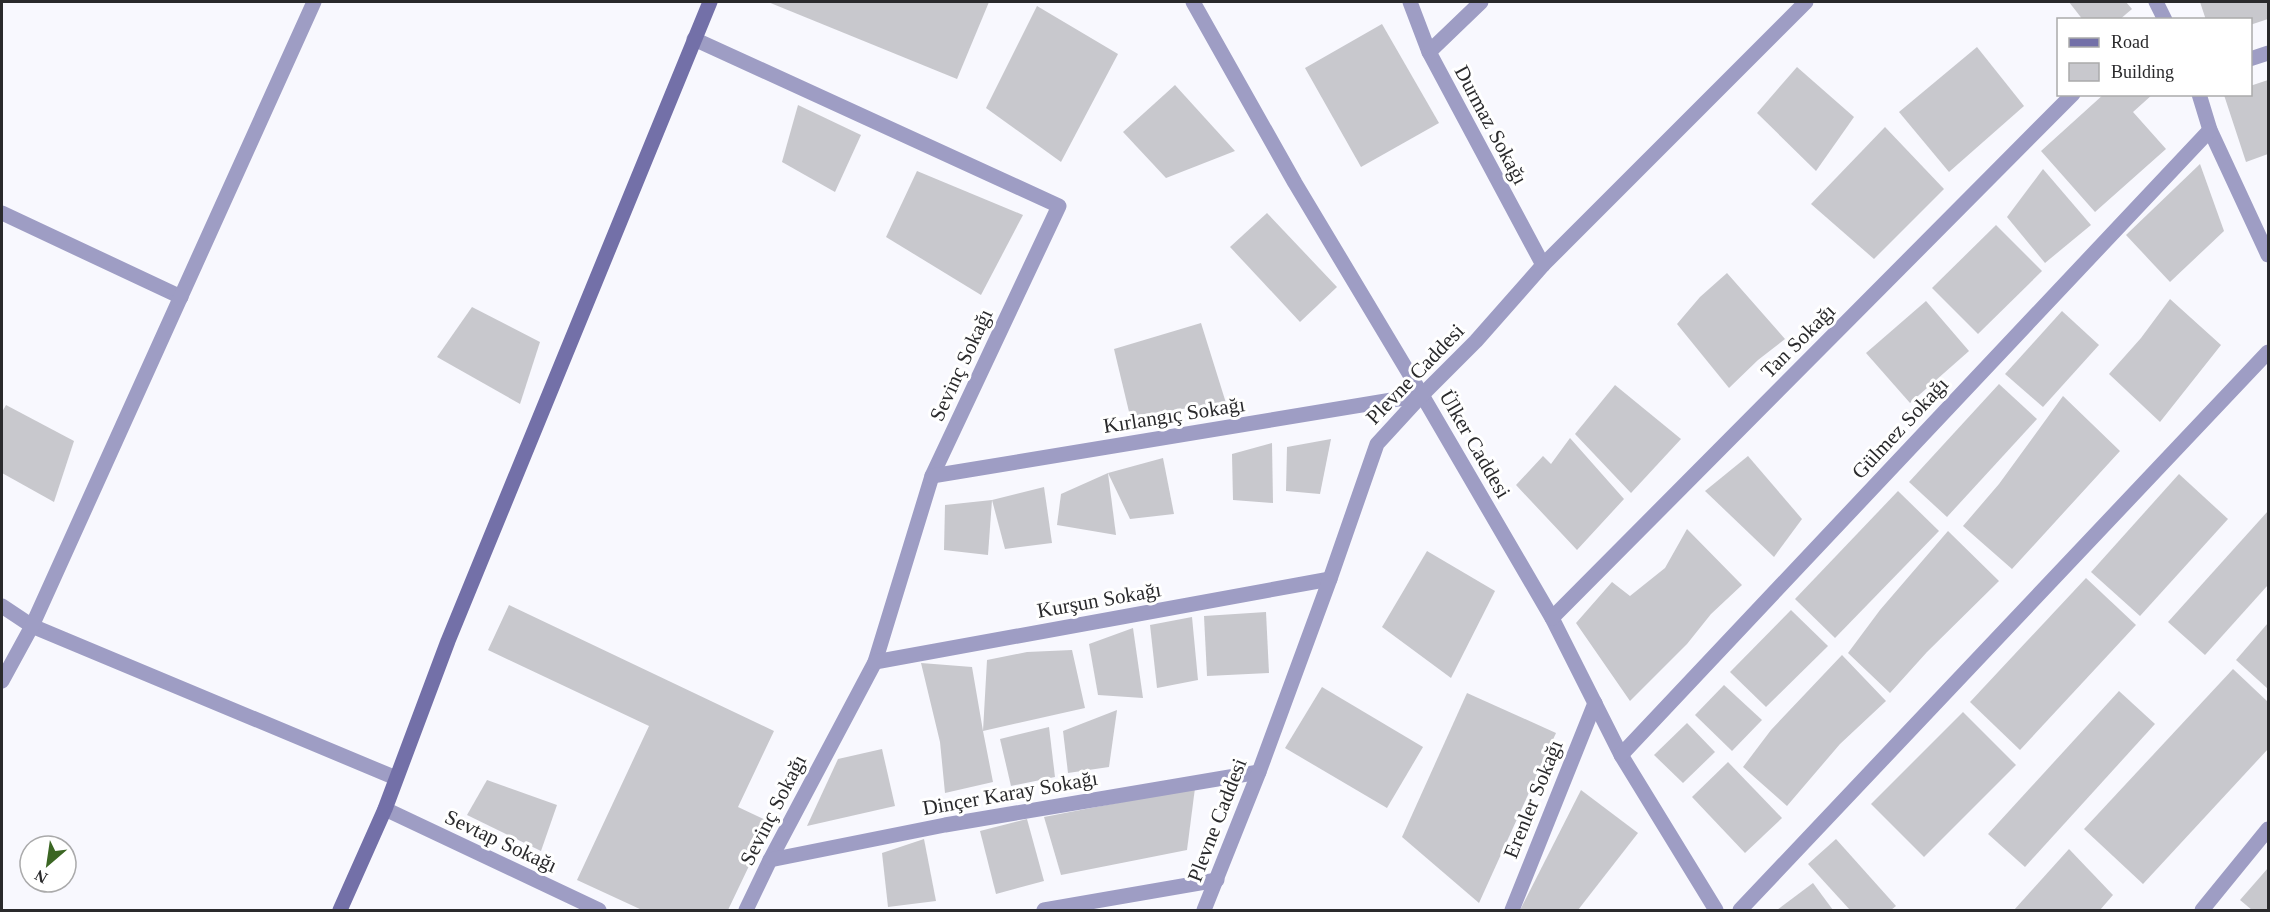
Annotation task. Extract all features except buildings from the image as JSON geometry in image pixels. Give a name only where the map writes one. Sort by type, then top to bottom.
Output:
[{"type":"main road","points":[[339,910],[385,809],[448,641],[710,2]]},
{"type":"street","points":[[2,681],[32,626],[314,2]]},
{"type":"street","name":"Ülker Caddesi","points":[[1193,2],[1295,183],[1552,618],[1621,755],[1716,910]]},
{"type":"street","name":"Durmaz Sokağı","points":[[1410,2],[1429,52],[1543,265]]},
{"type":"street","points":[[1429,52],[1481,2]]},
{"type":"street","name":"Plevne Caddesi","points":[[1204,910],[1259,772],[1377,444],[1476,341],[1543,265],[1806,2]]},
{"type":"street","name":"Sevinç Sokağı","points":[[694,39],[1059,206],[932,476],[875,662],[746,910]]},
{"type":"street","points":[[2252,58],[2268,52]]},
{"type":"street","name":"Tan Sokağı","points":[[1552,618],[2071,96]]},
{"type":"street","points":[[2200,96],[2210,130],[2268,255]]},
{"type":"street","name":"Gülmez Sokağı","points":[[1621,755],[2210,130]]},
{"type":"street","points":[[2,213],[181,297]]},
{"type":"street","points":[[1740,910],[2268,352]]},
{"type":"street","name":"Kırlangıç Sokağı","points":[[932,476],[1422,395]]},
{"type":"street","name":"Kurşun Sokağı","points":[[875,662],[1330,579]]},
{"type":"street","points":[[2,606],[32,626],[396,778]]},
{"type":"street","name":"Erenler Sokağı","points":[[1512,910],[1595,703]]},
{"type":"street","name":"Dinçer Karay Sokağı","points":[[770,861],[945,825],[1259,772]]},
{"type":"street","name":"Sevtap Sokağı","points":[[385,809],[599,910]]},
{"type":"street","points":[[2202,910],[2268,829]]},
{"type":"street","points":[[1044,910],[1217,880]]}]
